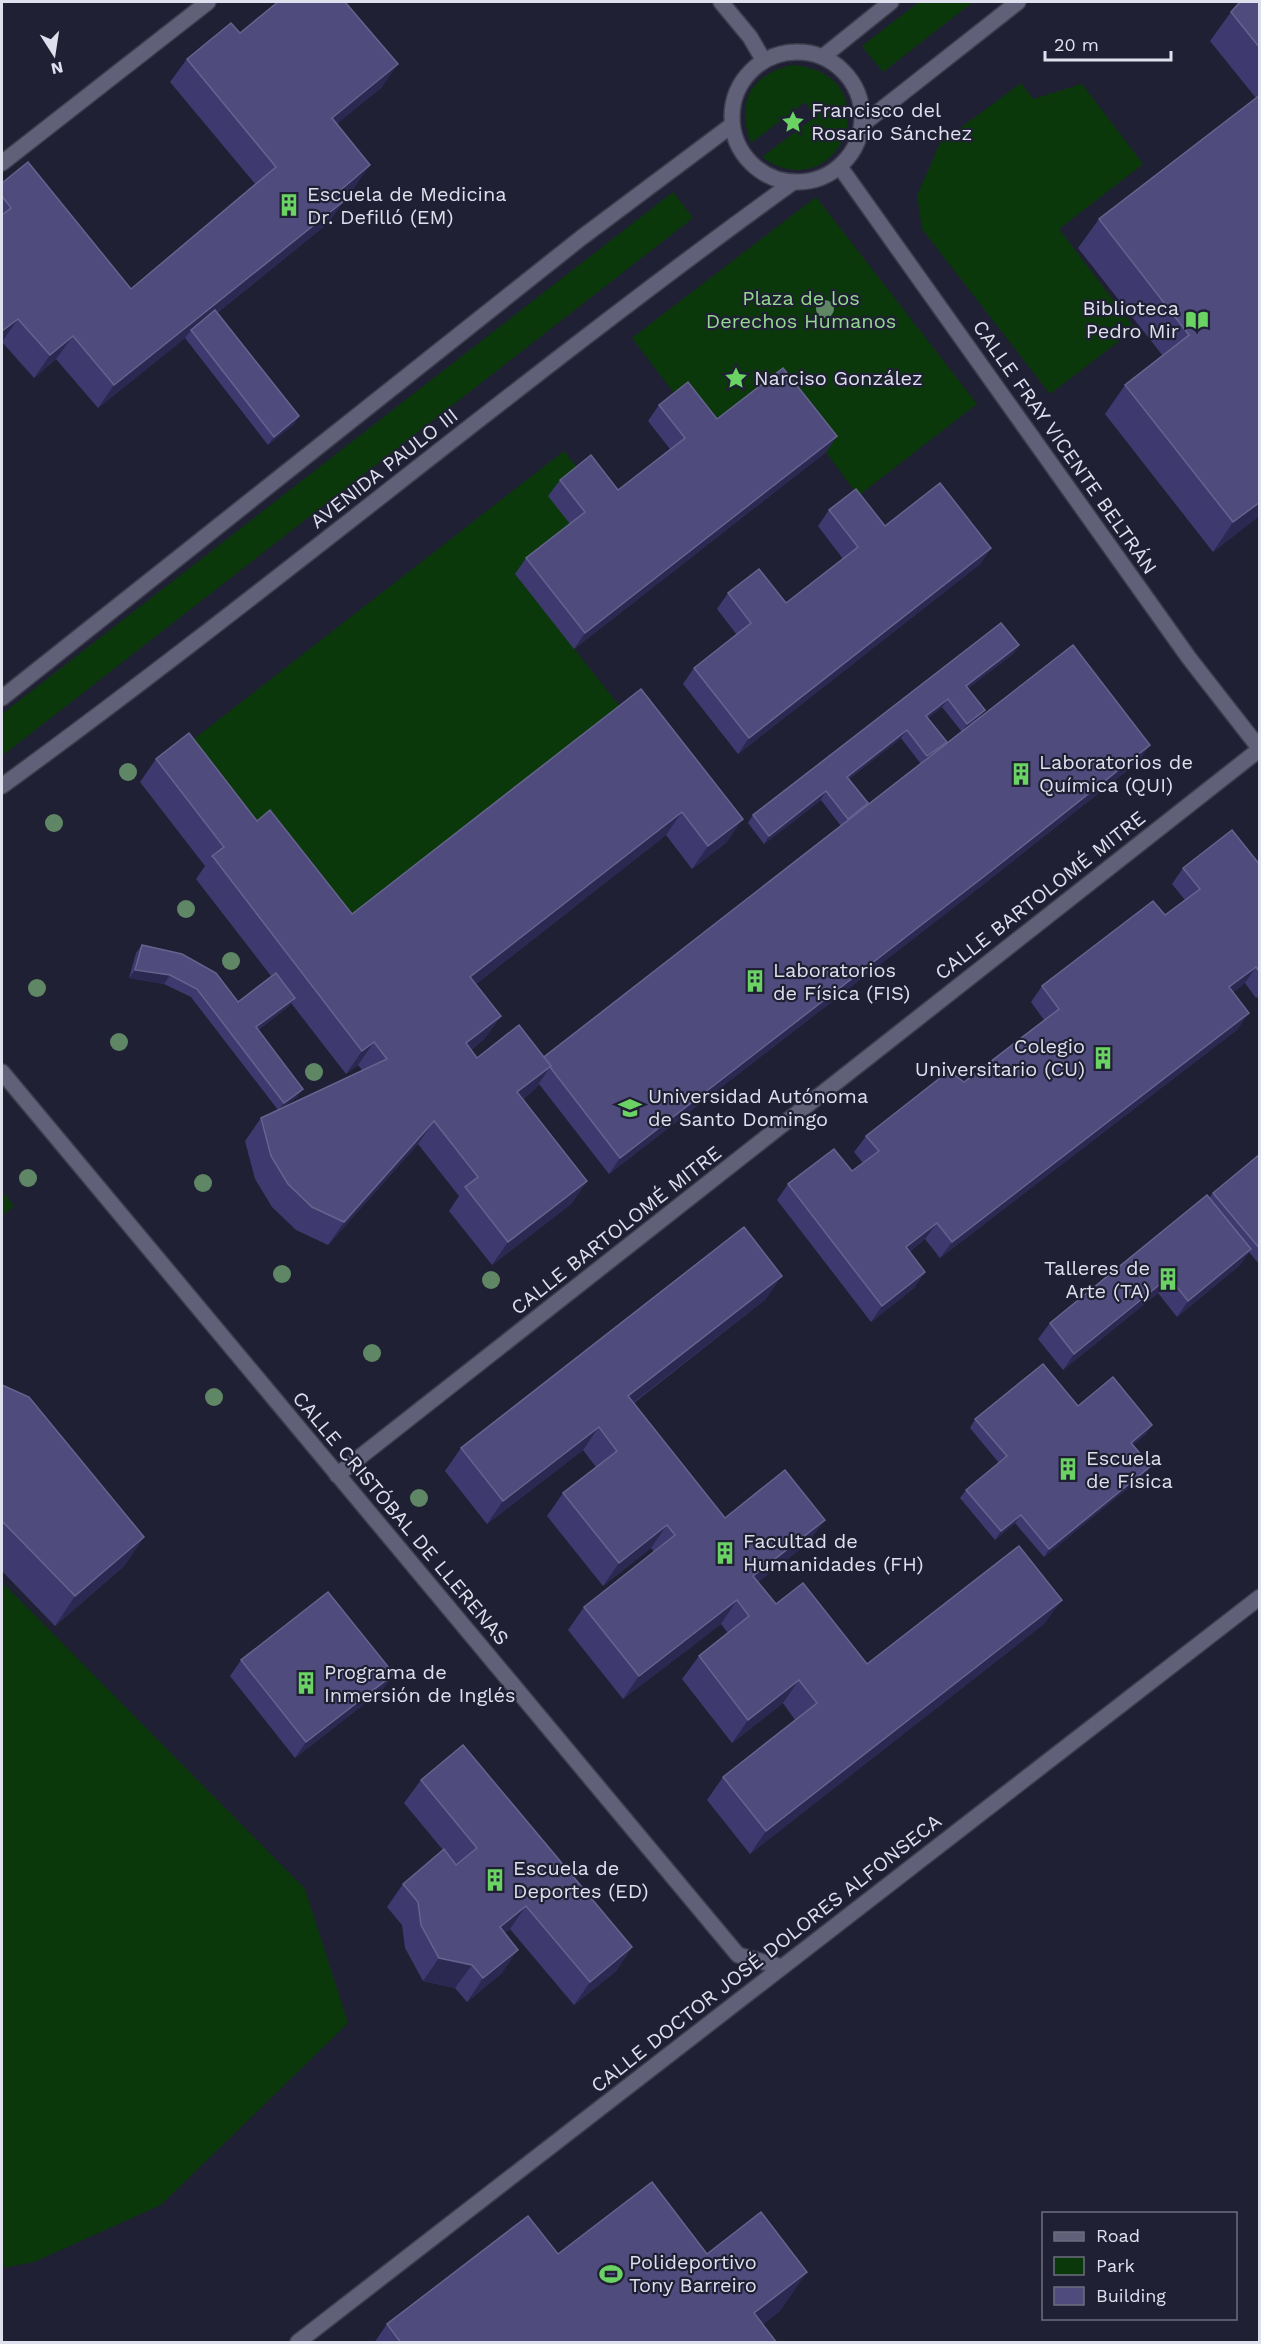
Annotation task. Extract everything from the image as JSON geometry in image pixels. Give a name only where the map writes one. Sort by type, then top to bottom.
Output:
[{"type":"street","points":[[2,164],[208,2]]},
{"type":"street","points":[[721,2],[750,37],[764,61]]},
{"type":"street","points":[[825,56],[891,2]]},
{"type":"street","points":[[863,124],[1018,2]]},
{"type":"street","points":[[788,52],[825,56],[850,77],[861,101],[863,124],[855,150],[830,175],[808,182],[792,183],[766,175],[748,161],[738,145],[732,125],[732,112],[737,90],[749,73],[764,61],[788,52]]},
{"type":"street","points":[[2,698],[572,246],[732,125]]},
{"type":"street","name":"CALLE FRAY VICENTE BELTRÁN","points":[[840,167],[1189,658],[1260,749]]},
{"type":"street","name":"AVENIDA PAULO III","points":[[2,786],[108,709],[585,338],[792,183]]},
{"type":"street","name":"CALLE BARTOLOMÉ MITRE","points":[[338,1475],[1260,749]]},
{"type":"street","name":"CALLE CRISTÓBAL DE LLERENAS","points":[[2,1072],[738,1955],[782,1968]]},
{"type":"street","name":"CALLE DOCTOR JOSÉ DOLORES ALFONSECA","points":[[298,2343],[1260,1597]]},
{"type":"green space","points":[[919,2],[973,2],[883,72],[862,46]]},
{"type":"green space","points":[[793,65],[822,73],[840,88],[848,108],[847,129],[838,148],[823,163],[803,170],[778,166],[762,157],[815,117],[805,102],[751,143],[746,128],[746,103],[750,92],[766,75]]},
{"type":"green space","points":[[1021,83],[1033,99],[1082,84],[1143,164],[1059,229],[1135,329],[1050,394],[922,229],[917,196],[940,143]]},
{"type":"green space","points":[[673,192],[693,218],[2,756],[2,714]]},
{"type":"green space","name":"Plaza de los Derechos Humanos","points":[[816,197],[977,404],[858,496],[826,452],[706,435],[632,338]]},
{"type":"green space","points":[[564,451],[580,471],[574,528],[515,574],[624,712],[336,937],[172,756]]},
{"type":"green space","points":[[2,1191],[14,1206],[2,1216]]},
{"type":"green space","points":[[2,1582],[305,1889],[348,2023],[161,2205],[34,2262],[2,2268]]},
{"type":"building","name":"Escuela de Medicina Dr. Defilló (EM)","points":[[278,2],[345,2],[398,64],[332,118],[370,165],[337,193],[344,201],[114,385],[73,336],[50,355],[18,319],[2,331],[2,215],[11,208],[2,196],[2,183],[28,162],[131,289],[276,167],[187,59],[231,23],[240,33]]},
{"type":"building","points":[[1240,2],[1260,2],[1260,48],[1231,12]]},
{"type":"building","name":"Biblioteca Pedro Mir","points":[[1260,95],[1260,502],[1233,522],[1125,385],[1189,335],[1099,219]]},
{"type":"building","points":[[215,310],[299,416],[274,437],[191,330]]},
{"type":"building","points":[[783,368],[837,436],[585,633],[526,558],[585,512],[560,480],[591,455],[618,490],[685,438],[659,405],[688,382],[717,419]]},
{"type":"building","points":[[940,483],[991,548],[749,738],[694,668],[751,623],[728,593],[759,569],[786,603],[858,547],[829,510],[856,489],[885,526]]},
{"type":"building","points":[[1001,623],[1019,645],[966,686],[985,710],[967,724],[948,699],[926,716],[947,742],[927,756],[907,730],[847,777],[868,803],[848,819],[826,791],[769,836],[753,815]]},
{"type":"building","name":"Laboratorios de Física (FIS)","points":[[1073,645],[1150,745],[620,1158],[544,1057]]},
{"type":"building","points":[[641,689],[743,819],[708,846],[682,812],[470,977],[501,1016],[466,1043],[477,1058],[519,1025],[551,1066],[517,1092],[587,1181],[508,1242],[465,1187],[478,1177],[434,1121],[344,1222],[312,1207],[288,1184],[271,1156],[261,1118],[387,1059],[374,1042],[362,1051],[212,856],[224,847],[156,759],[189,733],[257,821],[270,810],[352,914]]},
{"type":"building","name":"Colegio Universitario (CU)","points":[[1232,830],[1260,865],[1260,972],[1256,967],[1229,987],[1249,1013],[952,1242],[937,1223],[906,1247],[925,1272],[882,1306],[788,1184],[834,1149],[852,1171],[879,1151],[866,1136],[949,1071],[964,1082],[1059,1009],[1042,986],[1153,901],[1165,915],[1200,889],[1183,868]]},
{"type":"building","points":[[142,945],[182,954],[216,973],[238,1002],[276,973],[295,998],[256,1027],[303,1089],[284,1103],[197,989],[170,975],[135,970]]},
{"type":"building","points":[[1260,1154],[1260,1249],[1213,1193]]},
{"type":"building","name":"Talleres de Arte (TA)","points":[[1207,1195],[1251,1249],[1188,1301],[1169,1277],[1074,1354],[1050,1323]]},
{"type":"building","name":"Facultad de Humanidades (FH)","points":[[744,1227],[782,1276],[628,1396],[725,1518],[785,1470],[825,1520],[753,1576],[776,1604],[803,1583],[867,1664],[1019,1546],[1062,1600],[766,1831],[723,1777],[817,1703],[799,1680],[748,1720],[699,1656],[749,1616],[737,1600],[639,1676],[584,1607],[675,1535],[667,1525],[619,1563],[563,1493],[617,1451],[599,1427],[503,1501],[461,1448]]},
{"type":"building","name":"Escuela de Física","points":[[1043,1364],[1078,1406],[1113,1377],[1152,1425],[1131,1443],[1151,1466],[1049,1549],[1021,1515],[1001,1531],[966,1490],[1007,1456],[975,1419]]},
{"type":"building","points":[[2,1385],[29,1397],[144,1537],[75,1596],[2,1521]]},
{"type":"building","name":"Programa de Inmersión de Inglés","points":[[328,1592],[394,1674],[306,1742],[241,1660]]},
{"type":"building","name":"Escuela de Deportes (ED)","points":[[463,1745],[632,1947],[590,1982],[526,1906],[500,1927],[518,1950],[483,1978],[472,1965],[439,1958],[421,1925],[418,1902],[403,1884],[444,1849],[456,1865],[477,1848],[421,1780]]},
{"type":"building","name":"Polideportivo Tony Barreiro","points":[[652,2182],[707,2254],[761,2212],[807,2272],[754,2313],[777,2343],[401,2343],[387,2324],[528,2216],[558,2254]]},
{"type":"place","name":"Francisco del Rosario Sánchez","points":[[793,122]]},
{"type":"place","name":"Escuela de Medicina Dr. Defilló (EM)","points":[[289,205]]},
{"type":"place","name":"Biblioteca Pedro Mir","points":[[1197,320]]},
{"type":"place","name":"Narciso González","points":[[736,378]]},
{"type":"place","name":"Laboratorios de Química (QUI)","points":[[1021,774]]},
{"type":"place","name":"Laboratorios de Física (FIS)","points":[[755,981]]},
{"type":"place","name":"Colegio Universitario (CU)","points":[[1103,1058]]},
{"type":"place","name":"Universidad Autónoma de Santo Domingo","points":[[630,1108]]},
{"type":"place","name":"Talleres de Arte (TA)","points":[[1168,1279]]},
{"type":"place","name":"Escuela de Física","points":[[1068,1469]]},
{"type":"place","name":"Facultad de Humanidades (FH)","points":[[725,1553]]},
{"type":"place","name":"Programa de Inmersión de Inglés","points":[[306,1683]]},
{"type":"place","name":"Escuela de Deportes (ED)","points":[[495,1880]]},
{"type":"place","name":"Polideportivo Tony Barreiro","points":[[611,2274]]}]
